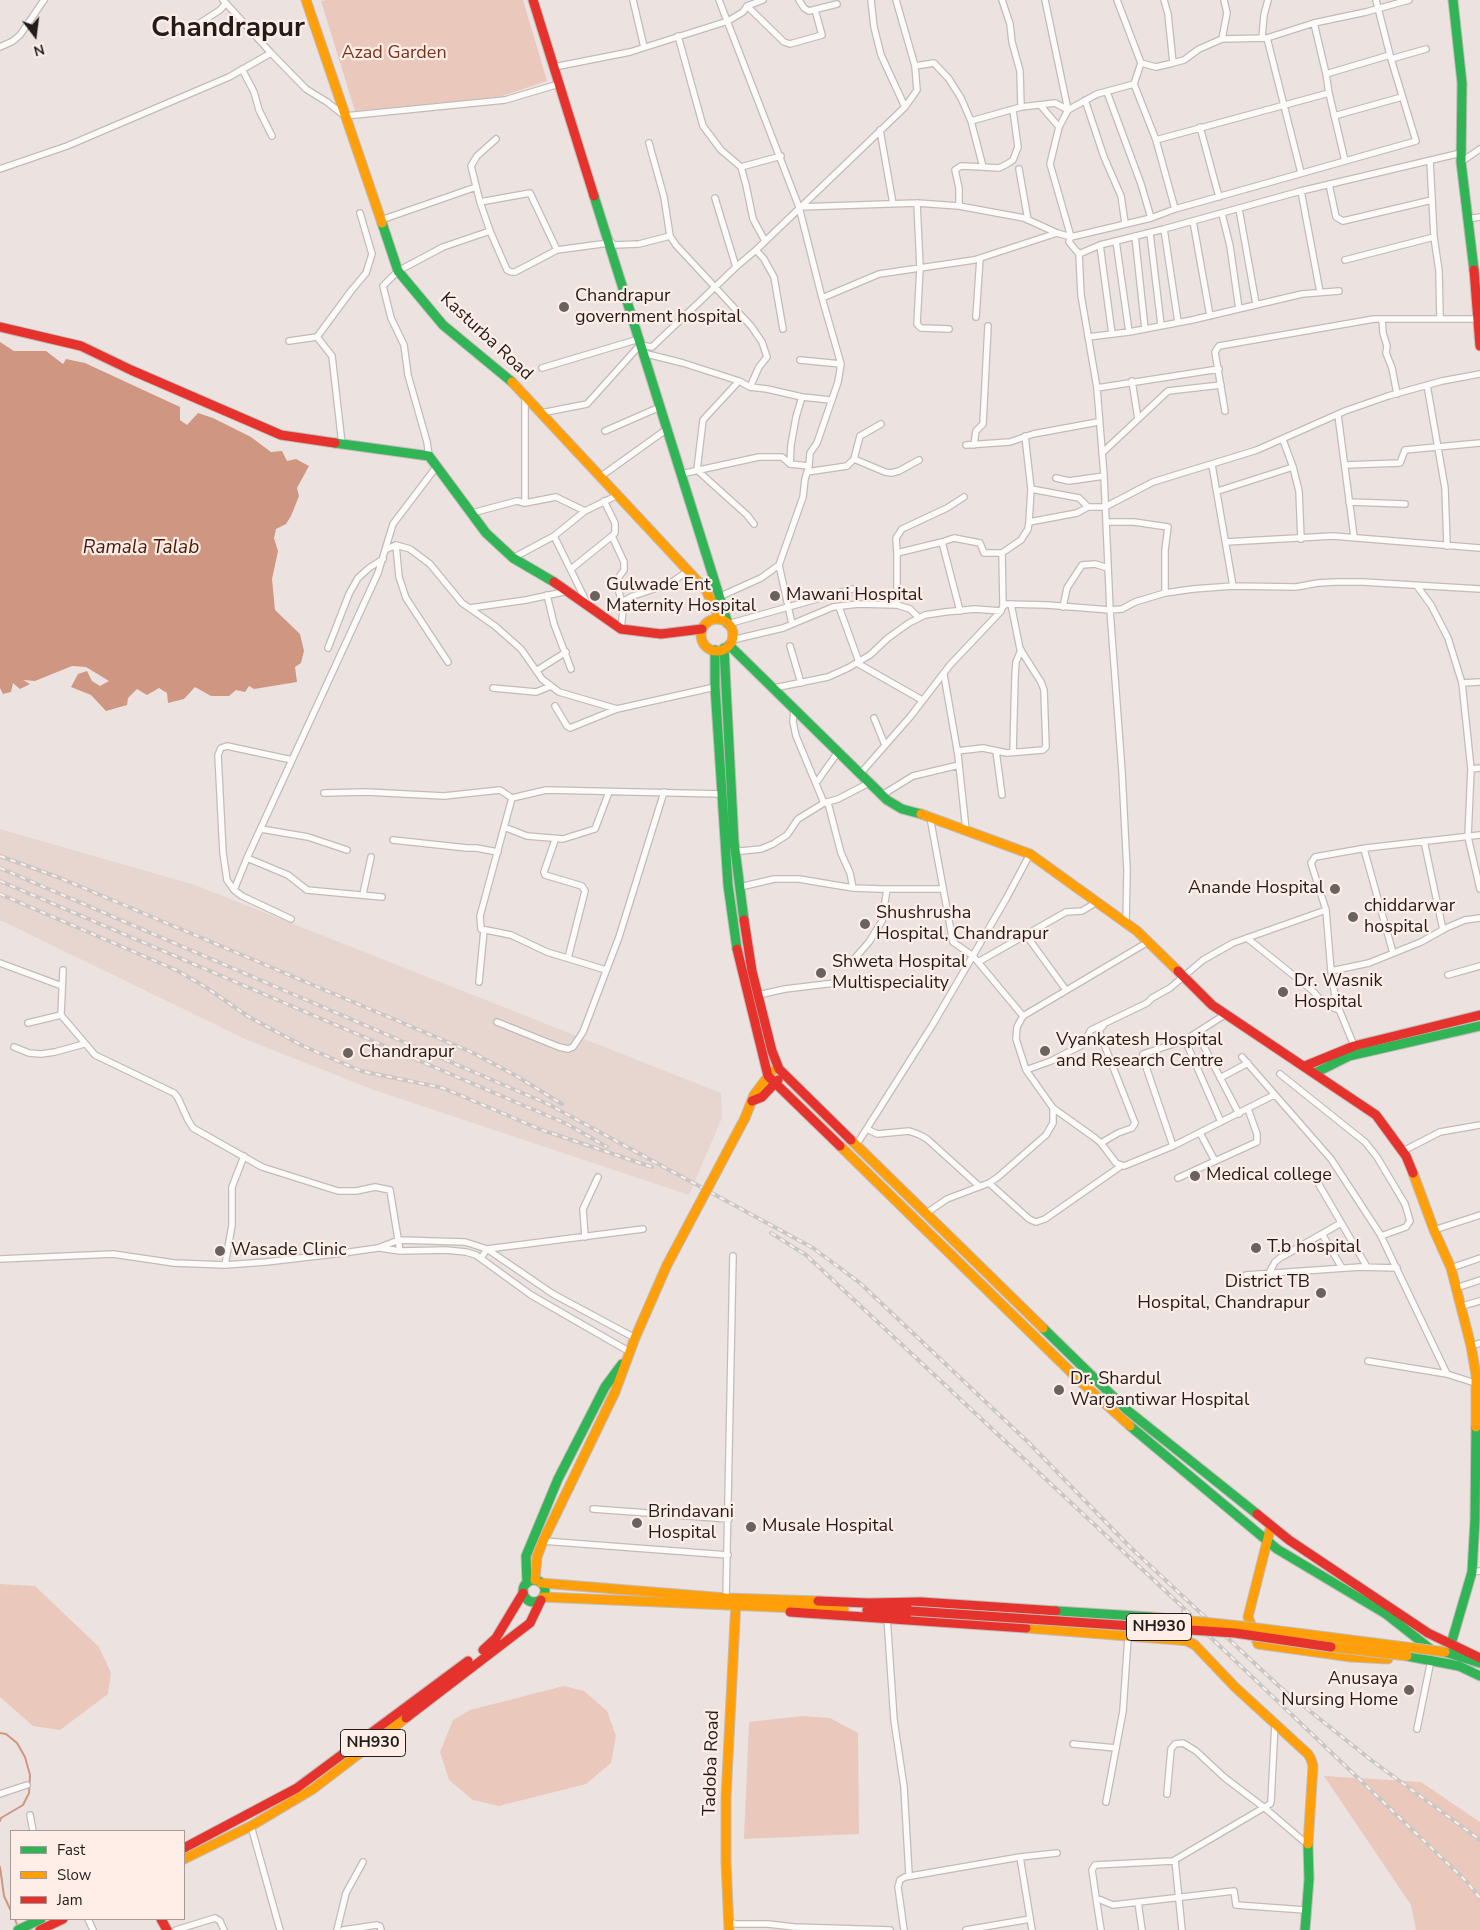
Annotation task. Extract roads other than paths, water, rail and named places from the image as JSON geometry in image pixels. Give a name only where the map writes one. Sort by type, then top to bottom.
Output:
[{"type":"main road","name":"Kasturba Road","points":[[306,0],[398,271],[443,325],[513,383],[706,590],[720,619]]},
{"type":"main road","points":[[533,0],[728,624]]},
{"type":"main road","points":[[1453,0],[1462,83],[1461,158],[1480,346]]},
{"type":"main road","points":[[0,327],[81,346],[131,370],[281,435],[429,456],[486,533],[513,558],[568,591],[621,629],[661,634],[702,629]]},
{"type":"main road","points":[[1448,1663],[1386,1614],[1277,1549],[1151,1446],[1081,1382],[768,1076],[739,961],[728,885],[715,687],[725,646],[732,629],[720,619],[709,620],[702,629],[701,638],[706,647],[725,646],[774,688],[882,795],[902,809],[930,817],[1030,854],[1148,942],[1212,1005],[1376,1115],[1403,1151],[1451,1268],[1476,1345],[1478,1384],[1475,1520],[1476,1572],[1451,1644]]},
{"type":"main road","points":[[725,646],[726,703],[735,849],[749,957],[776,1065],[925,1214],[1127,1410],[1271,1526],[1428,1633],[1480,1658]]},
{"type":"main road","points":[[1305,1066],[1356,1049],[1480,1015]]},
{"type":"main road","points":[[1315,1073],[1356,1049],[1480,1026]]},
{"type":"main road","points":[[534,1582],[537,1557],[543,1541],[615,1392],[635,1338],[667,1265],[745,1118],[752,1101],[776,1065]]},
{"type":"main road","points":[[752,1101],[762,1097],[783,1074]]},
{"type":"main road","points":[[854,1160],[860,1147]]},
{"type":"main road","points":[[1056,1357],[1063,1349]]},
{"type":"main road","points":[[542,1598],[544,1589],[534,1582],[525,1563],[526,1556],[558,1479],[605,1388],[629,1354]]},
{"type":"main road","points":[[1233,1514],[1243,1504]]},
{"type":"main road","points":[[1271,1526],[1248,1617],[1258,1644],[1381,1659],[1421,1658]]},
{"type":"main road","name":"NH930","points":[[185,1847],[292,1792],[490,1645],[523,1593],[523,1588],[534,1582],[733,1601],[773,1608],[910,1611],[1235,1633],[1421,1658],[1459,1666],[1480,1676]]},
{"type":"main road","name":"NH930","points":[[523,1593],[525,1598],[531,1602],[542,1598],[868,1603],[921,1602],[1152,1617],[1241,1626],[1445,1652],[1480,1663]]},
{"type":"main road","name":"NH930","points":[[185,1859],[251,1826],[313,1789],[530,1623],[542,1598]]},
{"type":"main road","name":"Tadoba Road","points":[[729,1926],[726,1797],[733,1601]]},
{"type":"main road","points":[[773,1608],[816,1615],[886,1617],[1178,1640],[1192,1643],[1199,1648],[1235,1687],[1308,1754],[1312,1762],[1308,1844],[1309,1879],[1305,1910],[1305,1930]]},
{"type":"main road","points":[[22,1928],[39,1920]]},
{"type":"main road","points":[[41,1930],[61,1920]]},
{"type":"street","points":[[0,47],[13,41],[20,35],[44,0]]},
{"type":"street","points":[[633,0],[644,47]]},
{"type":"street","points":[[719,0],[800,207],[822,298],[841,364],[838,382],[817,443],[810,453],[803,496],[779,566],[790,606],[792,624]]},
{"type":"street","points":[[554,67],[630,52],[728,20],[743,12],[747,6],[763,0]]},
{"type":"street","points":[[799,0],[806,10],[816,10],[837,4]]},
{"type":"street","points":[[871,0],[875,33],[881,55],[905,107]]},
{"type":"street","points":[[542,368],[641,346],[652,347],[766,241],[905,107],[917,90],[915,66],[896,0]]},
{"type":"street","points":[[1002,0],[1010,24],[1012,42],[1020,71],[1021,107]]},
{"type":"street","points":[[1045,0],[1068,110]]},
{"type":"street","points":[[1117,0],[1141,63],[1134,84],[1156,140],[1176,210]]},
{"type":"street","points":[[1164,0],[1168,14],[1174,63]]},
{"type":"street","points":[[1222,39],[1227,13],[1224,0]]},
{"type":"street","points":[[1268,0],[1264,15],[1264,38],[1284,104],[1301,174]]},
{"type":"street","points":[[800,207],[893,204],[959,206],[1024,218],[1057,233],[1071,237],[1151,218],[1416,141],[1390,57],[1376,0]]},
{"type":"street","points":[[1141,63],[1156,67],[1174,63],[1184,60],[1199,49],[1222,39],[1264,38],[1314,23],[1409,0]]},
{"type":"street","points":[[162,35],[200,23],[220,10],[225,2],[306,89],[345,116],[506,100],[559,84]]},
{"type":"street","points":[[747,6],[784,42],[790,44],[822,35],[816,10]]},
{"type":"street","points":[[1314,23],[1345,161]]},
{"type":"street","points":[[678,36],[702,126],[721,150],[741,167],[753,219],[766,241]]},
{"type":"street","points":[[1326,74],[1426,49]]},
{"type":"street","points":[[0,169],[67,146],[229,76],[271,53]]},
{"type":"street","points":[[915,66],[934,63],[949,79],[961,98],[971,122],[983,167]]},
{"type":"street","points":[[242,69],[254,92],[259,110],[272,136]]},
{"type":"street","points":[[1126,924],[1127,870],[1122,772],[1110,610],[1104,476],[1096,388],[1081,295],[1079,254],[1069,242],[1071,237],[1050,164],[1059,127],[1068,110],[1085,100],[1134,84]]},
{"type":"street","points":[[1106,92],[1151,218]]},
{"type":"street","points":[[1156,140],[1329,93]]},
{"type":"street","points":[[1334,116],[1402,97]]},
{"type":"street","points":[[1085,100],[1104,157],[1121,196],[1124,223]]},
{"type":"street","points":[[971,122],[1021,107],[1055,103],[1068,110]]},
{"type":"street","points":[[1041,106],[1059,127]]},
{"type":"street","points":[[959,206],[959,188],[955,170],[961,166],[999,168],[1013,160],[1018,147],[1013,110]]},
{"type":"street","points":[[1200,127],[1219,197]]},
{"type":"street","points":[[880,130],[893,204]]},
{"type":"street","points":[[496,139],[472,163],[471,169],[480,202],[507,270],[515,272],[557,250],[608,241],[614,245],[639,244],[670,236]]},
{"type":"street","points":[[649,144],[664,196],[670,236],[676,245],[751,326],[765,348],[766,359],[759,367],[750,386]]},
{"type":"street","points":[[1079,254],[1100,245],[1222,214],[1301,191],[1430,161],[1461,158],[1480,149]]},
{"type":"street","points":[[741,167],[781,156]]},
{"type":"street","points":[[1430,161],[1434,238],[1439,271],[1440,318]]},
{"type":"street","points":[[1019,169],[1028,220]]},
{"type":"street","points":[[1328,184],[1336,217],[1340,221],[1432,200]]},
{"type":"street","points":[[381,220],[476,187]]},
{"type":"street","points":[[1301,191],[1320,292]]},
{"type":"street","points":[[480,202],[530,193],[557,250]]},
{"type":"street","points":[[715,198],[736,267]]},
{"type":"street","points":[[917,204],[920,268],[917,326],[921,328],[949,329]]},
{"type":"street","points":[[1239,209],[1256,304]]},
{"type":"street","points":[[289,341],[317,337],[350,291],[366,273],[372,254],[360,213]]},
{"type":"street","points":[[1222,214],[1230,246],[1239,309]]},
{"type":"street","points":[[1468,219],[1480,217]]},
{"type":"street","points":[[1193,221],[1210,316]]},
{"type":"street","points":[[1164,229],[1178,322]]},
{"type":"street","points":[[429,456],[427,442],[408,375],[404,345],[391,318],[383,286],[398,271],[443,247],[490,230]]},
{"type":"street","points":[[822,298],[879,274],[980,258],[1057,233]]},
{"type":"street","points":[[1150,233],[1161,325]]},
{"type":"street","points":[[1135,236],[1145,329]]},
{"type":"street","points":[[1345,260],[1434,238]]},
{"type":"street","points":[[1116,241],[1129,332]]},
{"type":"street","points":[[1100,245],[1112,334]]},
{"type":"street","points":[[756,250],[764,259],[774,277],[783,329]]},
{"type":"street","points":[[976,317],[980,258]]},
{"type":"street","points":[[1088,337],[1129,332],[1210,316],[1302,294],[1339,291]]},
{"type":"street","points":[[1225,411],[1215,352],[1219,346],[1382,319],[1478,319]]},
{"type":"street","points":[[1382,319],[1382,333],[1387,346],[1386,353],[1392,368],[1397,394]]},
{"type":"street","points":[[974,445],[976,431],[983,424],[988,326]]},
{"type":"street","points":[[317,337],[332,356],[342,444]]},
{"type":"street","points":[[641,346],[750,386],[802,397],[831,400]]},
{"type":"street","points":[[541,412],[587,404],[641,346]]},
{"type":"street","points":[[800,360],[841,364]]},
{"type":"street","points":[[1096,388],[1218,368]]},
{"type":"street","points":[[1029,522],[1077,513],[1088,507],[1105,507],[1153,482],[1212,465],[1283,440],[1338,415],[1397,394],[1480,374]]},
{"type":"street","points":[[697,470],[703,420],[739,381]]},
{"type":"street","points":[[1132,381],[1138,419]]},
{"type":"street","points":[[1102,453],[1168,391],[1221,385]]},
{"type":"street","points":[[1428,385],[1445,488],[1447,546]]},
{"type":"street","points":[[525,396],[525,503]]},
{"type":"street","points":[[790,464],[796,417],[802,397]]},
{"type":"street","points":[[605,431],[660,407]]},
{"type":"street","points":[[1338,415],[1354,537]]},
{"type":"street","points":[[966,445],[1010,442],[1025,436],[1098,422]]},
{"type":"street","points":[[681,474],[759,457],[782,457],[790,464],[808,469],[847,466],[854,459],[858,438],[881,424]]},
{"type":"street","points":[[600,477],[667,429]]},
{"type":"street","points":[[897,553],[954,538],[980,543],[984,553],[1002,554],[1021,540],[1028,529],[1032,490],[1025,436]]},
{"type":"street","points":[[1283,440],[1293,467],[1298,491],[1301,539]]},
{"type":"street","points":[[1345,465],[1400,463],[1405,450],[1480,444]]},
{"type":"street","points":[[854,459],[891,473],[920,460]]},
{"type":"street","points":[[1212,465],[1233,586]]},
{"type":"street","points":[[234,890],[260,829],[374,582],[393,524],[437,466]]},
{"type":"street","points":[[1218,491],[1293,467]]},
{"type":"street","points":[[697,470],[747,515],[754,524]]},
{"type":"street","points":[[1056,478],[1069,481],[1104,476]]},
{"type":"street","points":[[1032,490],[1079,498],[1088,507]]},
{"type":"street","points":[[513,558],[554,536],[585,512],[618,495]]},
{"type":"street","points":[[472,513],[517,501],[525,503],[556,497],[585,512]]},
{"type":"street","points":[[897,605],[896,538],[900,531],[947,508],[964,497]]},
{"type":"street","points":[[571,569],[616,533],[615,523],[604,502]]},
{"type":"street","points":[[1349,502],[1405,504]]},
{"type":"street","points":[[1106,522],[1134,522],[1168,527],[1165,550],[1165,593]]},
{"type":"street","points":[[554,536],[588,605]]},
{"type":"street","points":[[612,536],[624,562],[624,570],[616,581],[622,603],[621,629]]},
{"type":"street","points":[[1226,542],[1333,536],[1480,548]]},
{"type":"street","points":[[942,542],[960,610]]},
{"type":"street","points":[[386,548],[396,546],[410,549],[430,564],[462,603],[495,626],[521,649],[542,679],[559,692],[617,709]]},
{"type":"street","points":[[396,546],[399,577],[406,598],[448,662]]},
{"type":"street","points":[[860,774],[944,675],[950,665],[1002,608],[1002,554]]},
{"type":"street","points":[[328,648],[349,594],[358,578],[383,559]]},
{"type":"street","points":[[1063,607],[1067,588],[1082,565],[1095,564],[1108,568]]},
{"type":"street","points":[[720,596],[760,578],[779,566]]},
{"type":"street","points":[[622,603],[633,596],[669,584],[688,571]]},
{"type":"street","points":[[774,688],[828,677],[858,663],[870,655],[888,638],[919,618],[925,615],[960,610],[1002,608],[1011,604],[1110,610],[1122,609],[1135,602],[1165,593],[1233,586],[1296,587],[1336,582],[1480,589]]},
{"type":"street","points":[[1417,586],[1431,604],[1448,638],[1462,683],[1471,769],[1468,836],[1480,889]]},
{"type":"street","points":[[728,624],[852,589]]},
{"type":"street","points":[[470,608],[568,591]]},
{"type":"street","points":[[547,595],[554,624],[571,669]]},
{"type":"street","points":[[725,646],[833,608],[858,604],[897,605],[910,609],[919,618]]},
{"type":"street","points":[[957,751],[983,748],[1013,752],[1043,750],[1047,746],[1044,690],[1041,682],[1020,650],[1013,623],[1011,604]]},
{"type":"street","points":[[839,607],[858,663],[922,700]]},
{"type":"street","points":[[790,646],[801,683]]},
{"type":"street","points":[[1013,752],[1015,676],[1016,662],[1020,650]]},
{"type":"street","points":[[536,671],[566,652]]},
{"type":"street","points":[[944,675],[959,765],[966,830]]},
{"type":"street","points":[[1462,683],[1480,682]]},
{"type":"street","points":[[493,688],[536,692],[551,686]]},
{"type":"street","points":[[555,706],[570,728],[617,709],[715,687]]},
{"type":"street","points":[[794,708],[793,722],[796,736],[826,803],[841,853],[850,873],[852,888]]},
{"type":"street","points":[[874,718],[885,745]]},
{"type":"street","points":[[291,919],[242,896],[234,890],[227,880],[225,874],[219,752],[221,748],[227,746],[292,760]]},
{"type":"street","points":[[996,751],[1002,795]]},
{"type":"street","points":[[816,783],[838,752]]},
{"type":"street","points":[[882,795],[914,776],[959,765]]},
{"type":"street","points":[[1471,769],[1480,768]]},
{"type":"street","points":[[735,849],[741,851],[761,849],[773,844],[787,835],[798,819],[826,803],[869,783]]},
{"type":"street","points":[[324,793],[366,792],[444,796],[500,790],[512,798],[546,790],[722,794]]},
{"type":"street","points":[[504,827],[527,836],[564,840],[595,829],[609,792]]},
{"type":"street","points":[[497,1022],[559,1047],[568,1049],[573,1047],[583,1032],[622,927],[664,792]]},
{"type":"street","points":[[512,798],[480,916],[481,929],[511,935],[547,952],[606,970]]},
{"type":"street","points":[[930,817],[953,942],[973,956],[1023,1016]]},
{"type":"street","points":[[260,829],[308,837],[347,850]]},
{"type":"street","points":[[1356,1049],[1339,1010],[1331,971],[1326,910],[1311,863],[1315,857],[1480,835]]},
{"type":"street","points":[[393,840],[498,852]]},
{"type":"street","points":[[555,840],[544,872],[545,875],[582,886],[585,891],[568,958]]},
{"type":"street","points":[[1424,841],[1443,930]]},
{"type":"street","points":[[1364,849],[1393,953]]},
{"type":"street","points":[[860,1147],[867,1129],[933,1024],[1030,854]]},
{"type":"street","points":[[363,894],[371,857]]},
{"type":"street","points":[[247,858],[288,875],[307,890],[382,897]]},
{"type":"street","points":[[740,887],[774,879],[799,879],[852,888],[942,888]]},
{"type":"street","points":[[855,958],[869,942],[882,921],[887,889]]},
{"type":"street","points":[[978,962],[1066,912],[1082,911],[1096,902]]},
{"type":"street","points":[[1026,1070],[1082,1044],[1091,1030],[1147,1003],[1170,988],[1203,960],[1247,938],[1326,910]]},
{"type":"street","points":[[1331,971],[1369,963],[1421,942],[1465,920],[1480,918]]},
{"type":"street","points":[[479,982],[484,930]]},
{"type":"street","points":[[1026,935],[1066,990]]},
{"type":"street","points":[[1247,938],[1313,991],[1324,1004],[1339,1010]]},
{"type":"street","points":[[1121,1166],[1116,1163],[1101,1143],[1053,1108],[1026,1070],[1016,1039],[1017,1027],[1023,1016],[1148,942]]},
{"type":"street","points":[[0,963],[62,986]]},
{"type":"street","points":[[1448,975],[1480,966]]},
{"type":"street","points":[[63,970],[61,1015],[98,1058],[174,1093],[193,1128],[262,1167],[338,1191],[356,1191],[375,1187],[390,1190],[400,1251]]},
{"type":"street","points":[[758,995],[785,988],[835,984]]},
{"type":"street","points":[[1173,1146],[1143,1054],[1185,1040],[1226,1014]]},
{"type":"street","points":[[28,1023],[61,1015]]},
{"type":"street","points":[[1101,1143],[1118,1133],[1132,1128],[1135,1123],[1099,1030],[1105,1024]]},
{"type":"street","points":[[1197,1033],[1239,1114]]},
{"type":"street","points":[[1185,1040],[1222,1122]]},
{"type":"street","points":[[14,1047],[42,1054],[84,1044]]},
{"type":"street","points":[[1242,1057],[1331,1159],[1382,1236],[1447,1374]]},
{"type":"street","points":[[1220,1078],[1248,1063]]},
{"type":"street","points":[[1280,1074],[1365,1142],[1377,1157],[1405,1204],[1410,1221],[1406,1227],[1382,1236]]},
{"type":"street","points":[[989,1183],[1029,1219],[1036,1222],[1045,1219],[1121,1166],[1173,1146],[1274,1095]]},
{"type":"street","points":[[925,1214],[947,1199],[989,1183],[1046,1134],[1053,1123],[1053,1108]]},
{"type":"street","points":[[1178,1178],[1257,1142],[1258,1134],[1248,1109]]},
{"type":"street","points":[[1403,1151],[1440,1132],[1480,1125]]},
{"type":"street","points":[[867,1129],[877,1134],[909,1131],[920,1135],[927,1139],[979,1186]]},
{"type":"street","points":[[1200,1132],[1215,1161]]},
{"type":"street","points":[[224,1265],[232,1225],[232,1187],[244,1156]]},
{"type":"street","points":[[585,1237],[583,1210],[598,1177]]},
{"type":"street","points":[[1318,1183],[1367,1267]]},
{"type":"street","points":[[1434,1230],[1480,1215]]},
{"type":"street","points":[[1270,1273],[1273,1265],[1280,1258],[1341,1223]]},
{"type":"street","points":[[481,1258],[487,1250],[643,1229]]},
{"type":"street","points":[[1322,1234],[1342,1268]]},
{"type":"street","points":[[0,1259],[113,1254],[174,1263],[224,1265],[266,1262],[378,1248],[399,1240],[465,1242],[487,1250],[553,1294],[635,1338]]},
{"type":"street","points":[[378,1248],[400,1251],[446,1250],[466,1252],[481,1258],[531,1295],[629,1354]]},
{"type":"street","points":[[733,1256],[728,1555],[733,1601]]},
{"type":"street","points":[[1451,1268],[1480,1258]]},
{"type":"street","points":[[1246,1276],[1342,1268],[1396,1268]]},
{"type":"street","points":[[1456,1288],[1480,1280]]},
{"type":"street","points":[[1462,1306],[1480,1301]]},
{"type":"street","points":[[1368,1360],[1447,1374],[1478,1384]]},
{"type":"street","points":[[593,1510],[729,1519]]},
{"type":"street","points":[[543,1541],[728,1555]]},
{"type":"street","points":[[886,1617],[894,1720],[904,1787],[909,1875]]},
{"type":"street","points":[[1106,1802],[1123,1711],[1128,1636]]},
{"type":"street","points":[[1417,1729],[1431,1660]]},
{"type":"street","points":[[1101,1930],[1092,1870],[1095,1865],[1175,1860],[1272,1802],[1274,1723]]},
{"type":"street","points":[[1073,1744],[1116,1748]]},
{"type":"street","points":[[1167,1794],[1172,1749],[1175,1744],[1183,1744],[1196,1752],[1225,1778],[1308,1844]]},
{"type":"street","points":[[0,1794],[27,1785]]},
{"type":"street","points":[[30,1815],[32,1830]]},
{"type":"street","points":[[251,1826],[280,1930]]},
{"type":"street","points":[[904,1930],[899,1884],[902,1878],[909,1875],[1020,1857],[1057,1853]]},
{"type":"street","points":[[1020,1857],[1032,1930]]},
{"type":"street","points":[[1175,1860],[1182,1930]]},
{"type":"street","points":[[337,1930],[346,1893],[363,1862]]},
{"type":"street","points":[[1096,1898],[1113,1905],[1234,1891],[1236,1905],[1305,1910]]},
{"type":"street","points":[[1138,1902],[1142,1930]]},
{"type":"street","points":[[176,1930],[215,1918],[220,1921],[224,1930]]},
{"type":"street","points":[[966,1930],[1030,1919]]},
{"type":"street","points":[[729,1926],[736,1924],[768,1924],[794,1927],[890,1930]]},
{"type":"street","points":[[344,1930],[377,1925],[380,1926],[381,1930]]},
{"type":"water","name":"Ramala Talab","points":[[0,342],[14,351],[46,351],[63,364],[66,359],[85,363],[180,407],[180,420],[187,425],[198,413],[213,418],[251,437],[271,452],[282,451],[287,461],[296,459],[309,466],[297,488],[299,496],[291,516],[286,524],[276,529],[274,538],[278,551],[272,579],[275,610],[300,634],[304,651],[301,663],[295,667],[297,682],[254,689],[249,686],[245,692],[236,690],[229,696],[211,696],[195,687],[184,699],[168,703],[167,693],[159,688],[147,695],[137,689],[128,698],[127,705],[106,711],[91,695],[71,687],[78,674],[87,671],[92,681],[100,686],[109,681],[86,667],[72,666],[35,681],[23,680],[30,684],[20,689],[13,683],[11,692],[3,694],[0,688]]},
{"type":"waterway","points":[[0,1733],[6,1734],[17,1743],[25,1757],[30,1775],[29,1793],[23,1805],[1,1818],[0,1821]]},
{"type":"waterway","points":[[0,1867],[4,1896],[10,1909]]},
{"type":"waterway","points":[[15,1920],[17,1925]]},
{"type":"railway","points":[[0,856],[60,878],[469,1051],[513,1074],[562,1104]]},
{"type":"railway","points":[[0,868],[548,1104],[813,1248],[860,1283],[1028,1442],[1129,1546],[1281,1688],[1371,1760],[1480,1840]]},
{"type":"railway","points":[[0,881],[567,1124],[607,1147]]},
{"type":"railway","points":[[0,894],[176,970],[204,986],[249,1017],[303,1046],[361,1071],[443,1088],[542,1130],[652,1167]]},
{"type":"railway","points":[[771,1233],[806,1255],[1190,1614]]},
{"type":"railway","points":[[1183,1611],[1466,1881],[1480,1898]]},
{"type":"place","name":"Chandrapur government hospital","points":[[564,307]]},
{"type":"place","name":"Gulwade Ent Maternity Hospital","points":[[595,596]]},
{"type":"place","name":"Mawani Hospital","points":[[775,596]]},
{"type":"place","name":"Anande Hospital","points":[[1335,889]]},
{"type":"place","name":"chiddarwar hospital","points":[[1353,917]]},
{"type":"place","name":"Shushrusha Hospital, Chandrapur","points":[[865,924]]},
{"type":"place","name":"Shweta Hospital Multispeciality","points":[[821,973]]},
{"type":"place","name":"Dr. Wasnik Hospital","points":[[1283,992]]},
{"type":"place","name":"Vyankatesh Hospital and Research Centre","points":[[1045,1051]]},
{"type":"place","name":"Chandrapur","points":[[348,1053]]},
{"type":"place","name":"Medical college","points":[[1195,1176]]},
{"type":"place","name":"T.b hospital","points":[[1256,1248]]},
{"type":"place","name":"Wasade Clinic","points":[[220,1251]]},
{"type":"place","name":"District TB Hospital, Chandrapur","points":[[1321,1293]]},
{"type":"place","name":"Dr. Shardul Wargantiwar Hospital","points":[[1059,1390]]},
{"type":"place","name":"Brindavani Hospital","points":[[637,1523]]},
{"type":"place","name":"Musale Hospital","points":[[751,1527]]},
{"type":"place","name":"Anusaya Nursing Home","points":[[1409,1690]]},
{"type":"district","name":"Chandrapur","points":[[228,29]]},
{"type":"park label","name":"Azad Garden","points":[[394,54]]}]
